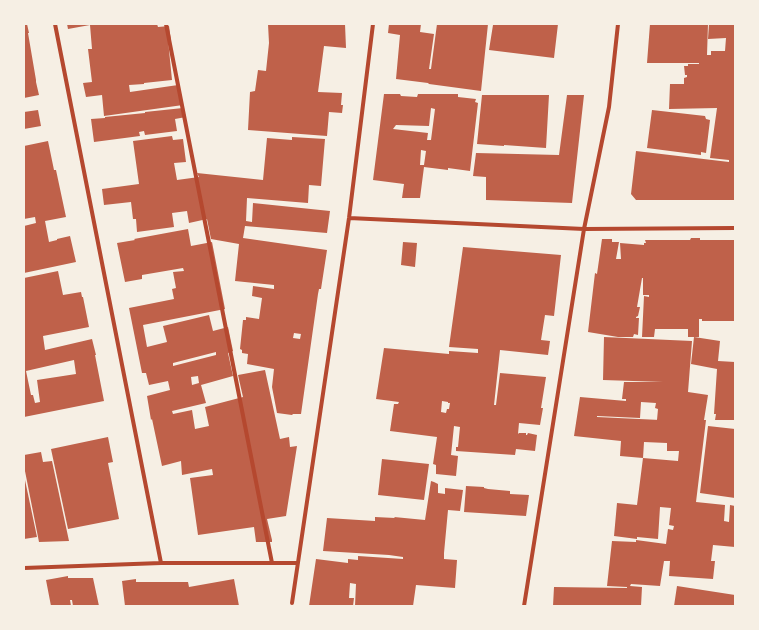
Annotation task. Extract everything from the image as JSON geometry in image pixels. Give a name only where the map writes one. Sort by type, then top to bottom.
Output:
[{"type":"street","points":[[56,24],[161,563]]},
{"type":"street","points":[[166,24],[272,563]]},
{"type":"street","points":[[292,603],[349,218],[373,24]]},
{"type":"street","points":[[524,606],[584,229],[609,107],[618,24]]},
{"type":"street","points":[[349,218],[584,229],[735,228]]},
{"type":"street","points":[[24,568],[161,563],[298,563]]},
{"type":"building","points":[[24,24],[27,24],[29,33],[39,95],[24,98]]},
{"type":"building","points":[[67,24],[157,24],[158,27],[169,26],[171,40],[168,40],[172,80],[129,85],[130,92],[178,85],[183,105],[104,116],[102,95],[86,97],[83,83],[92,82],[88,49],[92,49],[90,25],[68,29]]},
{"type":"building","points":[[268,24],[345,24],[346,48],[324,46],[318,92],[342,93],[341,105],[343,105],[342,113],[329,112],[327,136],[248,130],[250,92],[255,91],[258,70],[266,71],[269,43]]},
{"type":"building","points":[[389,24],[421,24],[420,32],[434,34],[429,69],[431,69],[437,24],[488,24],[481,91],[396,79],[400,35],[388,33]]},
{"type":"building","points":[[489,24],[558,24],[554,58],[489,50],[493,25]]},
{"type":"building","points":[[650,24],[708,24],[707,55],[711,55],[711,51],[725,51],[726,38],[708,39],[709,24],[735,24],[735,200],[636,200],[631,194],[636,151],[729,162],[729,160],[710,158],[717,108],[669,109],[670,84],[684,84],[684,78],[687,77],[687,75],[685,75],[684,66],[699,63],[647,63]]},
{"type":"building","points":[[384,94],[400,94],[401,96],[417,97],[418,94],[458,94],[458,97],[476,99],[475,102],[478,103],[470,171],[424,167],[420,198],[402,198],[404,184],[373,180]],"holes":[[[431,108],[435,109],[431,140],[427,140],[428,133],[393,129],[396,125],[429,126]],[[421,150],[426,151],[424,165],[420,165]]]},
{"type":"building","points":[[482,95],[549,95],[546,148],[477,144]]},
{"type":"building","points":[[567,95],[584,95],[572,203],[486,200],[486,177],[473,176],[476,153],[559,155]]},
{"type":"building","points":[[183,108],[186,117],[175,119],[177,131],[145,135],[144,131],[139,132],[140,136],[94,142],[91,119]]},
{"type":"building","points":[[38,110],[41,126],[24,129],[24,112]]},
{"type":"building","points":[[652,110],[705,116],[706,119],[710,120],[706,153],[701,152],[701,155],[647,148]]},
{"type":"building","points":[[172,136],[173,140],[183,139],[186,162],[174,163],[177,180],[199,177],[197,173],[263,180],[267,138],[292,140],[292,137],[325,139],[321,186],[309,185],[308,203],[247,198],[246,221],[252,222],[253,203],[330,211],[327,233],[245,226],[243,238],[327,250],[321,289],[319,289],[318,294],[301,414],[292,415],[277,413],[272,387],[274,369],[247,364],[248,354],[242,353],[242,350],[240,349],[243,320],[246,320],[246,317],[259,319],[262,298],[252,296],[253,286],[274,289],[274,285],[235,281],[239,244],[211,239],[207,219],[189,223],[187,211],[172,213],[174,227],[137,232],[136,219],[133,219],[131,202],[104,205],[102,189],[139,184],[133,141]],"holes":[[[294,333],[301,334],[300,339],[293,338]]]},
{"type":"building","points":[[48,141],[66,217],[45,221],[49,242],[70,236],[76,262],[24,273],[24,226],[36,223],[35,217],[24,219],[24,146]]},
{"type":"building","points":[[188,229],[191,246],[212,242],[225,309],[143,325],[147,347],[167,342],[163,326],[209,315],[213,331],[228,327],[233,351],[228,353],[233,376],[201,385],[206,403],[172,411],[173,414],[192,410],[195,429],[209,426],[205,407],[243,397],[238,375],[265,370],[280,439],[289,437],[290,447],[297,446],[286,516],[267,519],[272,542],[256,542],[254,527],[198,535],[190,478],[213,475],[212,469],[182,475],[181,461],[162,466],[147,396],[170,390],[168,381],[149,385],[146,373],[142,373],[129,308],[174,299],[172,289],[176,288],[173,272],[184,271],[183,268],[142,275],[142,279],[125,282],[117,243],[135,240],[134,239]],"holes":[[[216,352],[216,355],[173,366],[173,363]],[[198,376],[199,383],[192,385],[191,377]]]},
{"type":"building","points":[[691,238],[700,238],[700,240],[735,240],[735,321],[702,321],[702,319],[699,319],[699,337],[688,337],[688,329],[655,329],[654,337],[642,337],[644,296],[649,297],[649,295],[643,295],[642,278],[637,307],[640,307],[638,316],[636,317],[639,318],[638,335],[634,334],[633,337],[618,337],[588,332],[595,273],[597,274],[602,239],[612,239],[612,242],[619,242],[616,259],[621,259],[620,243],[644,245],[644,243],[646,243],[645,240],[690,240]]},
{"type":"building","points":[[403,242],[417,243],[415,267],[401,265]]},
{"type":"building","points":[[463,247],[561,255],[554,316],[545,315],[541,340],[550,341],[548,355],[500,350],[494,405],[496,405],[500,373],[546,377],[540,425],[519,423],[518,434],[526,433],[527,435],[528,433],[537,435],[535,451],[516,449],[515,455],[456,451],[456,447],[458,447],[460,427],[454,426],[451,455],[458,456],[456,476],[436,474],[436,465],[433,464],[437,437],[390,431],[394,404],[398,404],[399,402],[376,399],[384,348],[449,354],[449,351],[478,353],[478,349],[449,347]],"holes":[[[442,401],[450,403],[449,409],[447,409],[446,413],[441,412]]]},
{"type":"building","points":[[58,271],[63,295],[81,292],[89,327],[43,336],[45,350],[92,339],[104,401],[24,417],[24,278]],"holes":[[[74,360],[76,374],[37,380],[40,402],[35,403],[33,395],[31,395],[26,371]]]},
{"type":"building","points":[[604,337],[692,341],[688,392],[708,395],[696,502],[725,505],[724,521],[729,522],[730,505],[735,506],[735,547],[713,545],[711,561],[715,561],[713,579],[669,576],[670,561],[664,561],[660,586],[631,584],[630,586],[642,587],[641,606],[553,606],[554,587],[627,588],[607,586],[612,541],[636,542],[636,540],[666,544],[668,529],[673,530],[674,526],[669,525],[671,508],[660,507],[658,539],[637,537],[637,539],[614,536],[617,503],[637,505],[643,458],[620,456],[621,441],[574,436],[580,397],[626,401],[626,399],[622,399],[624,382],[663,382],[603,380]],"holes":[[[641,402],[656,403],[655,408],[658,409],[657,420],[597,417],[640,418]],[[644,442],[667,443],[667,451],[679,451],[678,461],[643,458]]]},
{"type":"building","points":[[694,337],[720,341],[718,361],[735,362],[735,420],[715,420],[716,414],[714,414],[717,369],[691,364]]},
{"type":"building","points":[[708,426],[735,429],[735,498],[700,493]]},
{"type":"building","points":[[108,437],[113,462],[108,463],[119,519],[68,529],[51,449]]},
{"type":"building","points":[[41,452],[43,462],[52,461],[69,541],[39,542],[24,466],[24,455]]},
{"type":"building","points":[[382,459],[429,464],[424,500],[378,495]]},
{"type":"building","points":[[25,480],[37,537],[24,539],[24,481]]},
{"type":"building","points":[[431,481],[438,484],[438,493],[445,494],[445,488],[463,490],[460,511],[448,510],[444,553],[444,559],[457,560],[455,588],[416,585],[413,606],[355,606],[356,584],[350,583],[349,598],[354,598],[353,606],[309,606],[316,559],[348,563],[348,559],[358,560],[358,556],[403,559],[403,557],[389,555],[323,551],[327,518],[375,521],[375,517],[395,518],[394,517],[425,520]]},
{"type":"building","points":[[466,486],[510,491],[510,494],[529,495],[526,516],[464,512]]},
{"type":"building","points":[[68,576],[68,578],[93,578],[99,606],[73,606],[72,600],[70,600],[71,606],[51,606],[46,580]]},
{"type":"building","points":[[136,579],[136,582],[188,582],[189,587],[234,579],[239,606],[125,606],[122,581]]},
{"type":"building","points":[[677,586],[735,595],[735,606],[674,606]]}]
